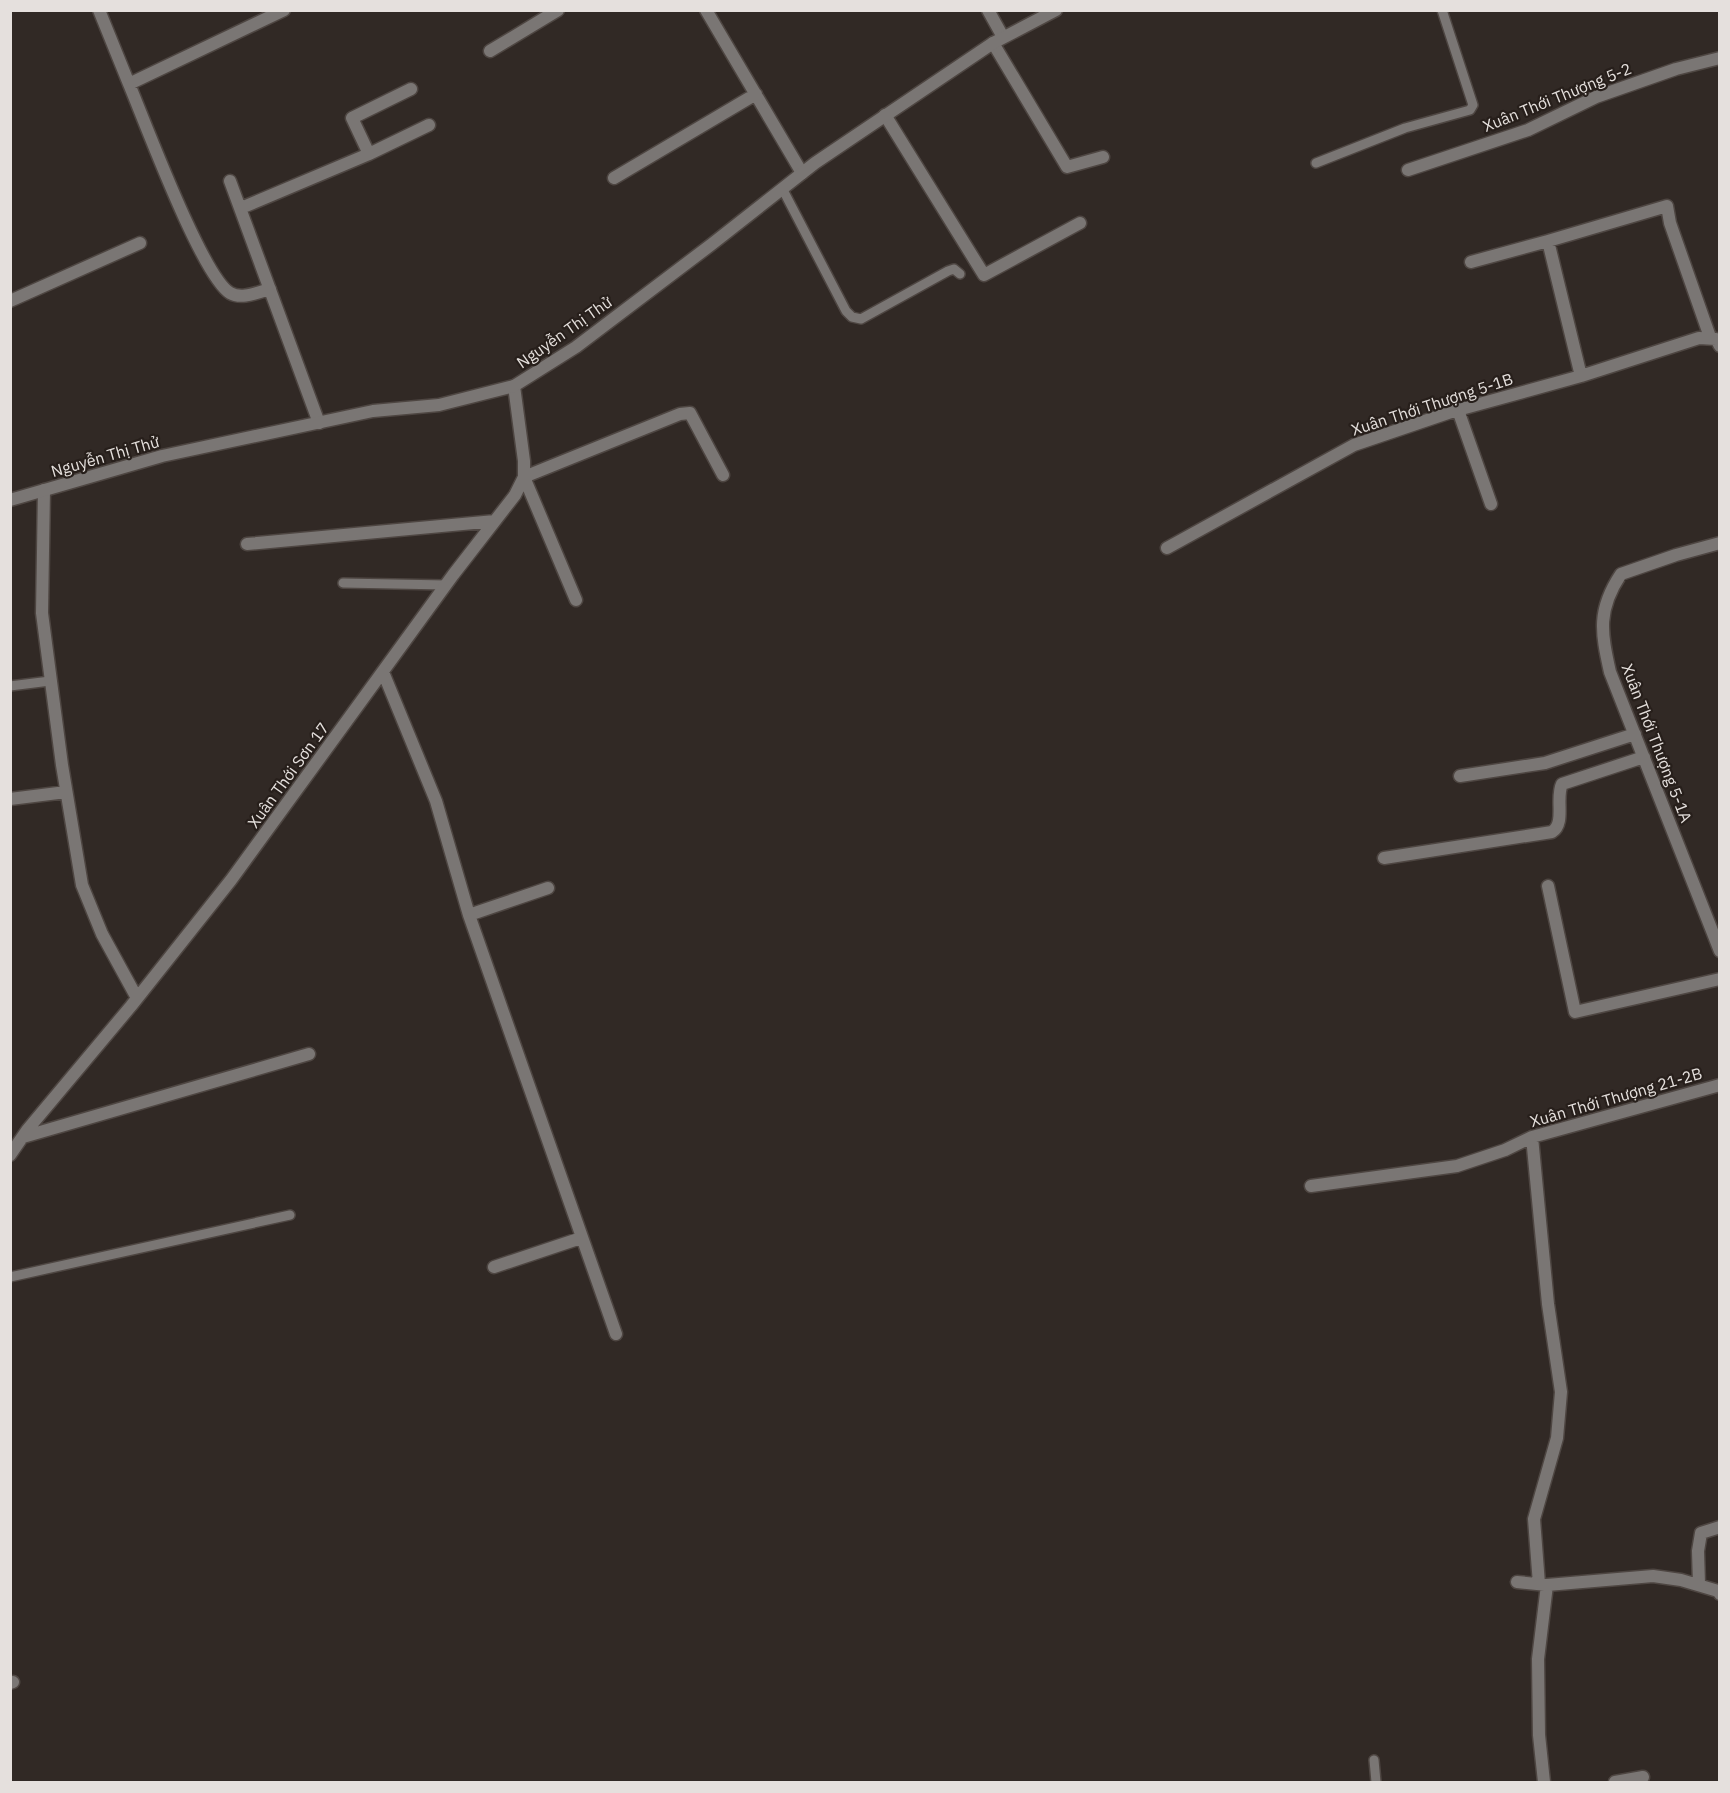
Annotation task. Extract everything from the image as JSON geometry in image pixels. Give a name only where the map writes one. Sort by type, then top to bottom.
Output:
[{"type":"street","points":[[99,10],[188,223],[221,285],[229,292],[241,296],[270,290]]},
{"type":"street","points":[[129,84],[284,10]]},
{"type":"street","points":[[490,51],[558,10]]},
{"type":"street","points":[[706,10],[802,173]]},
{"type":"street","points":[[988,10],[998,40],[1067,167],[1103,157]]},
{"type":"street","name":"Nguyễn Thị Thử","points":[[10,500],[162,456],[373,411],[439,405],[514,386],[576,347],[782,188],[885,115],[998,40],[1056,10]]},
{"type":"street","name":"Xuân Thới Thượng 5-2","points":[[1408,170],[1528,130],[1596,97],[1676,69],[1719,58]]},
{"type":"street","points":[[369,154],[352,118],[411,89]]},
{"type":"street","points":[[614,178],[756,94]]},
{"type":"street","points":[[885,115],[984,275],[1080,223]]},
{"type":"street","points":[[241,208],[369,154],[429,125]]},
{"type":"street","points":[[231,181],[319,423]]},
{"type":"street","points":[[1471,262],[1667,206],[1670,223],[1710,337],[1716,339],[1719,346]]},
{"type":"street","points":[[1548,241],[1581,376]]},
{"type":"street","points":[[10,301],[140,243]]},
{"type":"street","name":"Xuân Thới Thượng 5-1B","points":[[1167,548],[1354,445],[1458,410],[1581,376],[1699,338],[1710,337]]},
{"type":"street","points":[[514,386],[524,477],[576,600]]},
{"type":"street","points":[[1458,410],[1491,504]]},
{"type":"street","points":[[524,477],[680,414],[690,413],[723,475]]},
{"type":"street","name":"Xuân Thới Sơn 17","points":[[10,1155],[231,880],[514,495],[524,477]]},
{"type":"street","points":[[44,490],[42,612],[66,792],[82,885],[102,934],[137,998]]},
{"type":"street","points":[[247,544],[495,521]]},
{"type":"street","name":"Xuân Thới Thượng 5-1A","points":[[1719,543],[1621,574],[1604,607],[1602,639],[1610,672],[1719,951]]},
{"type":"street","points":[[383,672],[436,801],[470,915],[616,1334]]},
{"type":"street","points":[[1460,776],[1545,763],[1635,734]]},
{"type":"street","points":[[1384,858],[1555,831],[1559,824],[1562,784],[1644,757]]},
{"type":"street","points":[[10,799],[66,792]]},
{"type":"street","points":[[1548,886],[1575,1012],[1719,979]]},
{"type":"street","points":[[470,915],[548,888]]},
{"type":"street","points":[[23,1137],[309,1054]]},
{"type":"street","name":"Xuân Thới Thượng 21-2B","points":[[1311,1186],[1457,1166],[1505,1150],[1532,1137],[1719,1085]]},
{"type":"street","points":[[1532,1137],[1548,1304],[1561,1392],[1557,1438],[1534,1519],[1543,1584],[1538,1659],[1539,1735],[1544,1782]]},
{"type":"street","points":[[494,1267],[581,1238]]},
{"type":"street","points":[[1699,1584],[1698,1551],[1701,1533],[1719,1527]]},
{"type":"street","points":[[1517,1582],[1543,1584],[1653,1576],[1699,1584],[1718,1591],[1719,1594]]},
{"type":"street","points":[[1615,1782],[1643,1777]]},
{"type":"lane","points":[[1316,163],[1405,128],[1470,110],[1473,105],[1442,10]]},
{"type":"lane","points":[[782,188],[816,256],[846,311],[852,317],[861,319],[948,271],[954,269],[960,274]]},
{"type":"lane","points":[[343,584],[446,585]]},
{"type":"lane","points":[[10,686],[50,681]]},
{"type":"lane","points":[[10,1276],[290,1215]]},
{"type":"lane","points":[[1374,1760],[1376,1782]]}]
